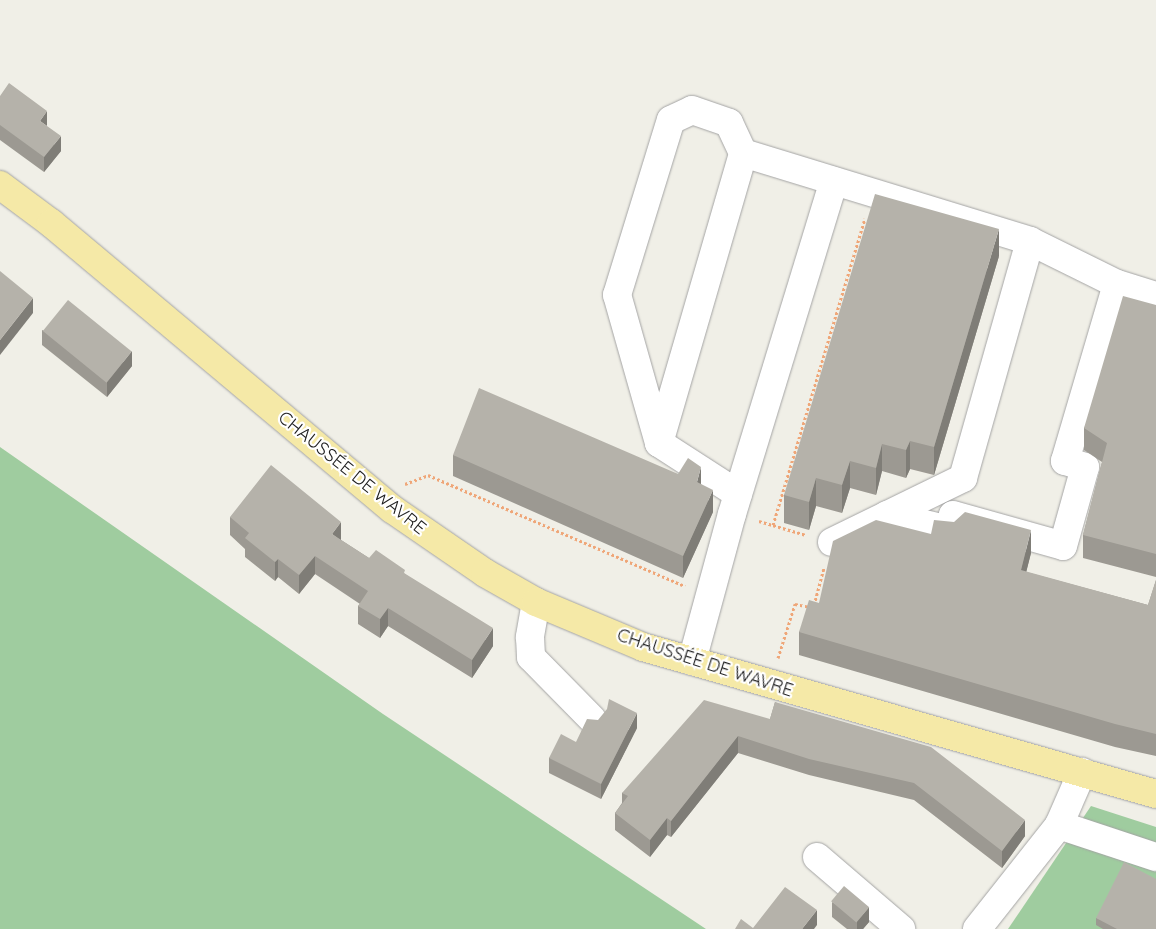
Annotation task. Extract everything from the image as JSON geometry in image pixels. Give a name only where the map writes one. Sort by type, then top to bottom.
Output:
[{"type":"main road","name":"CHAUSSÉE DE WAVRE","points":[[0,185],[51,223],[376,496],[485,573],[536,602],[643,646],[770,685],[1156,794]]},
{"type":"street","points":[[659,443],[744,153],[729,123],[692,110],[670,120],[617,295],[659,443],[735,504]]},
{"type":"street","points":[[744,153],[1030,242],[1117,284],[1156,296]]},
{"type":"street","points":[[692,661],[708,596],[735,504],[834,180]]},
{"type":"street","points":[[832,542],[963,478],[1030,242]]},
{"type":"street","points":[[887,515],[950,530],[954,515],[1063,546],[1085,467],[1065,461],[1117,284]]},
{"type":"street","points":[[536,602],[530,637],[531,657],[592,719]]},
{"type":"street","points":[[976,929],[1059,825],[1082,772]]},
{"type":"street","points":[[1059,825],[1156,857]]},
{"type":"street","points":[[817,857],[901,929]]},
{"type":"path","points":[[773,525],[873,193]]},
{"type":"path","points":[[376,496],[428,475],[708,596]]},
{"type":"path","points":[[735,504],[773,525],[832,542],[813,608],[795,604],[770,685]]},
{"type":"green space","points":[[0,447],[383,714],[706,929],[0,929]]},
{"type":"green space","points":[[1091,806],[1156,827],[1156,929],[1008,929]]},
{"type":"building","points":[[9,83],[47,111],[40,121],[61,136],[44,157],[0,125],[0,96]]},
{"type":"building","points":[[875,194],[999,229],[934,447],[910,441],[906,450],[882,444],[876,468],[850,461],[842,485],[816,478],[809,502],[784,495]]},
{"type":"building","points":[[0,271],[33,298],[0,340]]},
{"type":"building","points":[[1123,296],[1156,305],[1156,554],[1083,535],[1107,443],[1084,428]]},
{"type":"building","points":[[68,300],[132,352],[107,383],[43,331]]},
{"type":"building","points":[[479,388],[678,474],[688,458],[701,467],[697,482],[713,490],[683,556],[453,455]]},
{"type":"building","points":[[271,465],[341,522],[332,534],[369,558],[376,550],[405,570],[404,573],[493,628],[472,660],[388,608],[380,619],[358,606],[368,591],[315,556],[299,575],[278,559],[275,562],[245,538],[249,533],[230,517]]},
{"type":"building","points":[[965,512],[1031,530],[1021,570],[1148,605],[1156,580],[1156,734],[1115,724],[799,632],[809,600],[819,603],[833,541],[876,520],[931,534],[934,520],[954,522]]},
{"type":"building","points":[[609,699],[637,713],[601,784],[549,758],[561,734],[576,742],[587,719],[598,720],[607,709]]},
{"type":"building","points":[[704,700],[770,719],[775,702],[931,747],[1025,820],[1002,851],[914,783],[809,759],[738,736],[671,821],[667,818],[650,840],[615,813],[628,796],[622,793]]},
{"type":"building","points":[[1124,862],[1156,879],[1156,929],[1117,929],[1096,918]]},
{"type":"building","points":[[844,886],[869,907],[856,923],[831,901]]},
{"type":"building","points":[[785,887],[817,910],[802,929],[735,929],[741,919],[753,928]]}]
